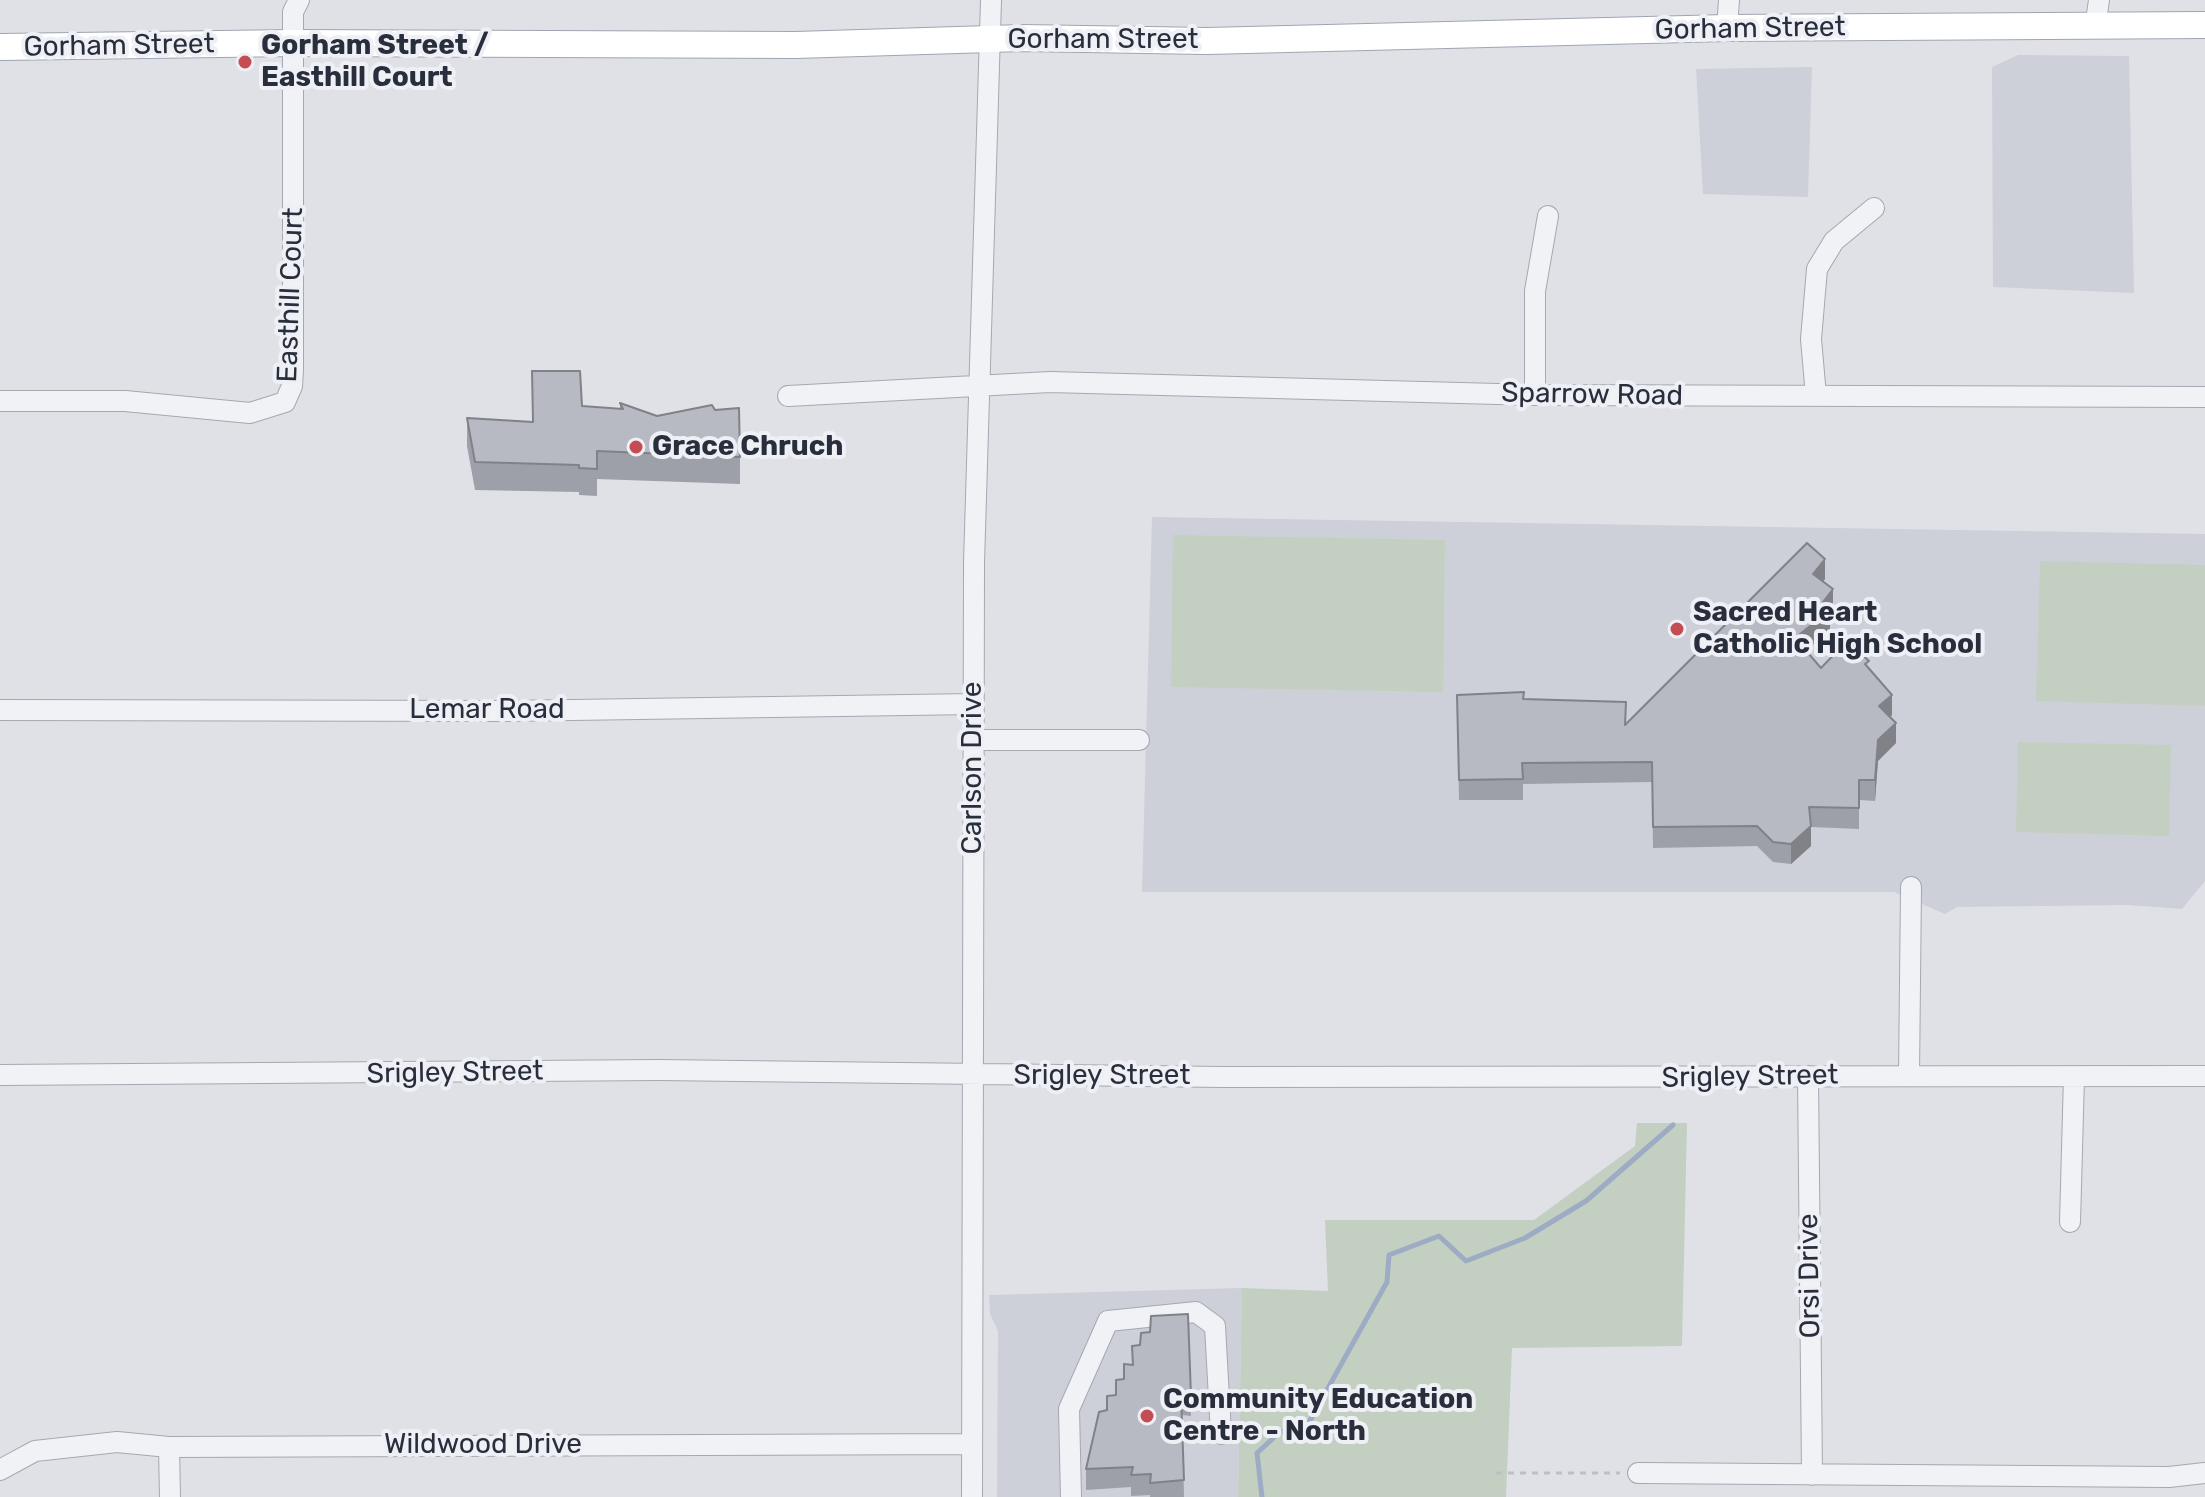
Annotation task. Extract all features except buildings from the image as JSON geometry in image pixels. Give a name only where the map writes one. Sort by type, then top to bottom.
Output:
[{"type":"main road","name":"Gorham Street","points":[[0,47],[294,43],[796,45],[991,39],[1207,41],[1727,28],[2205,25]]},
{"type":"street","name":"Carlson Drive","points":[[972,1497],[974,563],[991,0]]},
{"type":"street","points":[[1727,28],[1729,0]]},
{"type":"street","points":[[2095,28],[2099,0]]},
{"type":"street","points":[[292,4],[294,43]]},
{"type":"street","name":"Easthill Court","points":[[0,401],[125,401],[250,413],[285,402],[292,386],[293,369],[294,43]]},
{"type":"street","points":[[1816,396],[1811,339],[1817,269],[1834,241],[1874,208]]},
{"type":"street","points":[[1535,395],[1535,291],[1548,216]]},
{"type":"street","name":"Sparrow Road","points":[[788,396],[980,385],[1147,382],[1535,395],[2205,397]]},
{"type":"street","name":"Lemar Road","points":[[0,710],[505,711],[974,704]]},
{"type":"street","points":[[973,740],[1139,740]]},
{"type":"street","points":[[1909,1076],[1911,887]]},
{"type":"street","name":"Srigley Street","points":[[0,1075],[659,1070],[972,1075],[2205,1076]]},
{"type":"street","name":"Orsi Drive","points":[[1808,1076],[1812,1475]]},
{"type":"street","points":[[2070,1222],[2074,1077]]},
{"type":"street","points":[[1071,1497],[1069,1409],[1108,1321],[1196,1312],[1215,1326],[1221,1434]]},
{"type":"street","name":"Wildwood Drive","points":[[0,1470],[35,1451],[117,1442],[169,1447],[972,1444]]},
{"type":"street","points":[[169,1447],[170,1497]]},
{"type":"street","points":[[1638,1473],[2169,1477],[2205,1473]]},
{"type":"path","points":[[1496,1473],[1638,1473]]},
{"type":"shaded area","points":[[2018,55],[2129,56],[2134,293],[1993,287],[1992,67]]},
{"type":"shaded area","points":[[1812,67],[1808,197],[1703,194],[1696,69]]},
{"type":"shaded area","name":"Sacred Heart Catholic High School","points":[[1152,517],[2205,534],[2205,881],[2182,909],[2128,905],[1957,907],[1945,914],[1894,892],[1142,892]]},
{"type":"shaded area","points":[[1242,1288],[1238,1497],[997,1497],[998,1331],[990,1314],[989,1295]]},
{"type":"green space","points":[[1173,535],[1445,540],[1443,692],[1171,687]]},
{"type":"green space","points":[[2040,561],[2205,565],[2205,706],[2036,701]]},
{"type":"green space","points":[[2018,742],[2171,745],[2169,836],[2016,832]]},
{"type":"green space","points":[[1637,1123],[1687,1123],[1682,1346],[1512,1348],[1506,1497],[1238,1497],[1242,1288],[1328,1291],[1325,1220],[1534,1220],[1635,1146]]},
{"type":"waterway","points":[[1262,1497],[1257,1453],[1280,1432],[1308,1424],[1387,1282],[1389,1255],[1439,1236],[1466,1261],[1525,1238],[1586,1201],[1673,1125]]},
{"type":"place","name":"Gorham Street / Easthill Court","points":[[245,62]]},
{"type":"place","name":"Grace Chruch","points":[[636,447]]},
{"type":"place","name":"Sacred Heart Catholic High School","points":[[1677,629]]},
{"type":"place","name":"Community Education Centre - North","points":[[1147,1416]]}]
